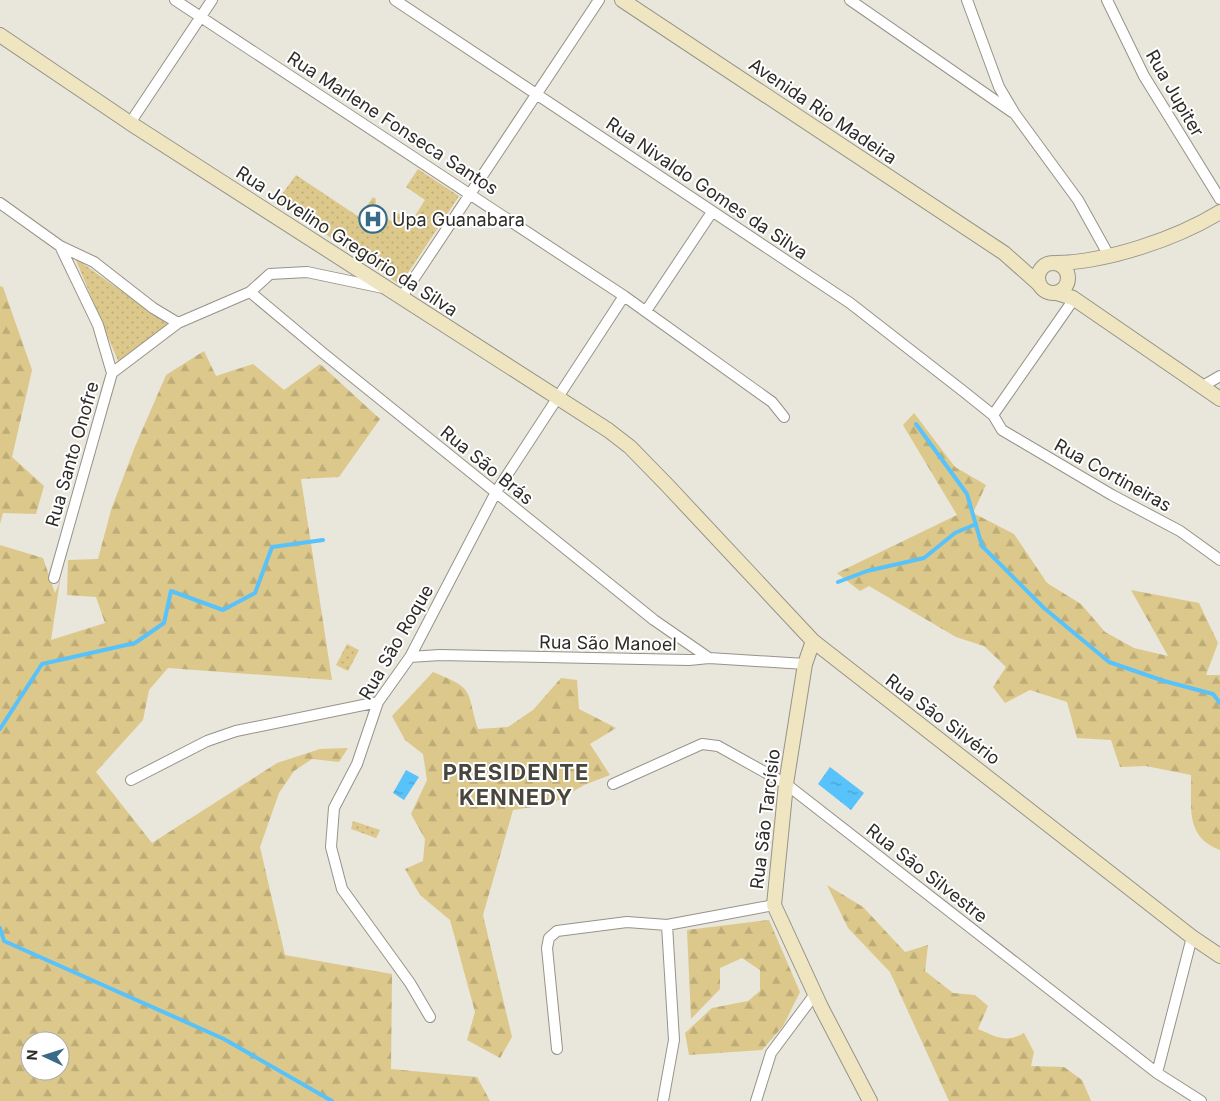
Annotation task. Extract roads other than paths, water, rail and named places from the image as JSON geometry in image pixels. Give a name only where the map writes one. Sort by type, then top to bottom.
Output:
[{"type":"street","name":"Rua Marlene Fonseca Santos","points":[[175,0],[469,192],[646,311],[772,402],[784,417]]},
{"type":"street","points":[[130,123],[212,0]]},
{"type":"street","name":"Rua Nivaldo Gomes da Silva","points":[[395,0],[850,303],[993,416]]},
{"type":"street","points":[[401,298],[469,192],[599,0]]},
{"type":"street","name":"Avenida Rio Madeira","points":[[622,0],[1004,254],[1040,285]]},
{"type":"street","points":[[850,0],[1015,114]]},
{"type":"street","points":[[967,0],[999,87],[1015,114],[1078,200],[1103,256]]},
{"type":"street","name":"Rua Jupiter","points":[[1107,0],[1144,76],[1220,199]]},
{"type":"street","name":"Rua Jovelino Gregório da Silva","points":[[0,34],[130,123],[386,289],[559,396],[630,447],[668,486]]},
{"type":"street","points":[[0,203],[60,246],[94,262],[153,308],[178,323]]},
{"type":"street","points":[[646,311],[712,212]]},
{"type":"street","points":[[1057,293],[1064,288],[1075,270],[1103,256],[1171,236],[1203,223],[1220,212]]},
{"type":"street","points":[[60,246],[98,325],[112,373]]},
{"type":"street","name":"Avenida Rio Madeira","points":[[1004,254],[1026,263],[1051,264],[1077,262],[1103,256]]},
{"type":"street","points":[[1074,298],[1065,268],[1051,264],[1040,271],[1040,285],[1047,292],[1074,298],[1220,400]]},
{"type":"street","name":"Rua Santo Onofre","points":[[54,578],[112,373],[178,323],[250,292],[270,274],[306,272],[386,289]]},
{"type":"street","name":"Rua São Brás","points":[[250,292],[654,620],[709,658]]},
{"type":"street","name":"Rua São Roque","points":[[430,1017],[410,983],[342,889],[331,847],[334,808],[357,764],[378,702],[410,658],[496,492],[624,296]]},
{"type":"street","points":[[993,416],[1074,298]]},
{"type":"street","points":[[1201,387],[1220,376]]},
{"type":"street","name":"Rua Cortineiras","points":[[993,416],[1002,430],[1112,495],[1180,531],[1220,560]]},
{"type":"street","name":"Rua São Silvério","points":[[668,486],[814,641],[1192,937],[1220,956]]},
{"type":"street","name":"Rua São Tarcísio","points":[[814,641],[805,664],[786,784],[774,905],[815,994],[870,1101]]},
{"type":"street","name":"Rua São Manoel","points":[[410,658],[440,656],[690,660],[709,658],[805,664]]},
{"type":"street","points":[[131,780],[207,741],[236,731],[378,702]]},
{"type":"street","name":"Rua São Silvestre","points":[[613,784],[702,744],[718,746],[786,784],[1157,1073],[1201,1101]]},
{"type":"street","points":[[558,1049],[547,948],[549,938],[557,931],[626,922],[667,925],[774,905]]},
{"type":"street","points":[[663,1101],[674,1040],[667,925]]},
{"type":"street","points":[[1157,1073],[1192,937]]},
{"type":"street","points":[[756,1101],[771,1053],[815,994]]},
{"type":"water","points":[[830,767],[864,793],[851,810],[818,784]]},
{"type":"water","points":[[406,770],[419,777],[404,800],[393,793]]},
{"type":"waterway","points":[[916,424],[967,494],[982,546],[1044,608],[1109,662],[1164,681],[1213,694],[1220,703]]},
{"type":"waterway","points":[[838,582],[867,571],[924,558],[955,533],[976,524]]},
{"type":"waterway","points":[[0,729],[42,664],[135,643],[164,623],[171,591],[223,610],[255,593],[272,547],[323,540]]},
{"type":"waterway","points":[[0,928],[4,941],[224,1039],[332,1101]]},
{"type":"place","name":"Upa Guanabara","points":[[373,219]]},
{"type":"district","name":"PRESIDENTE KENNEDY","points":[[516,784]]}]
